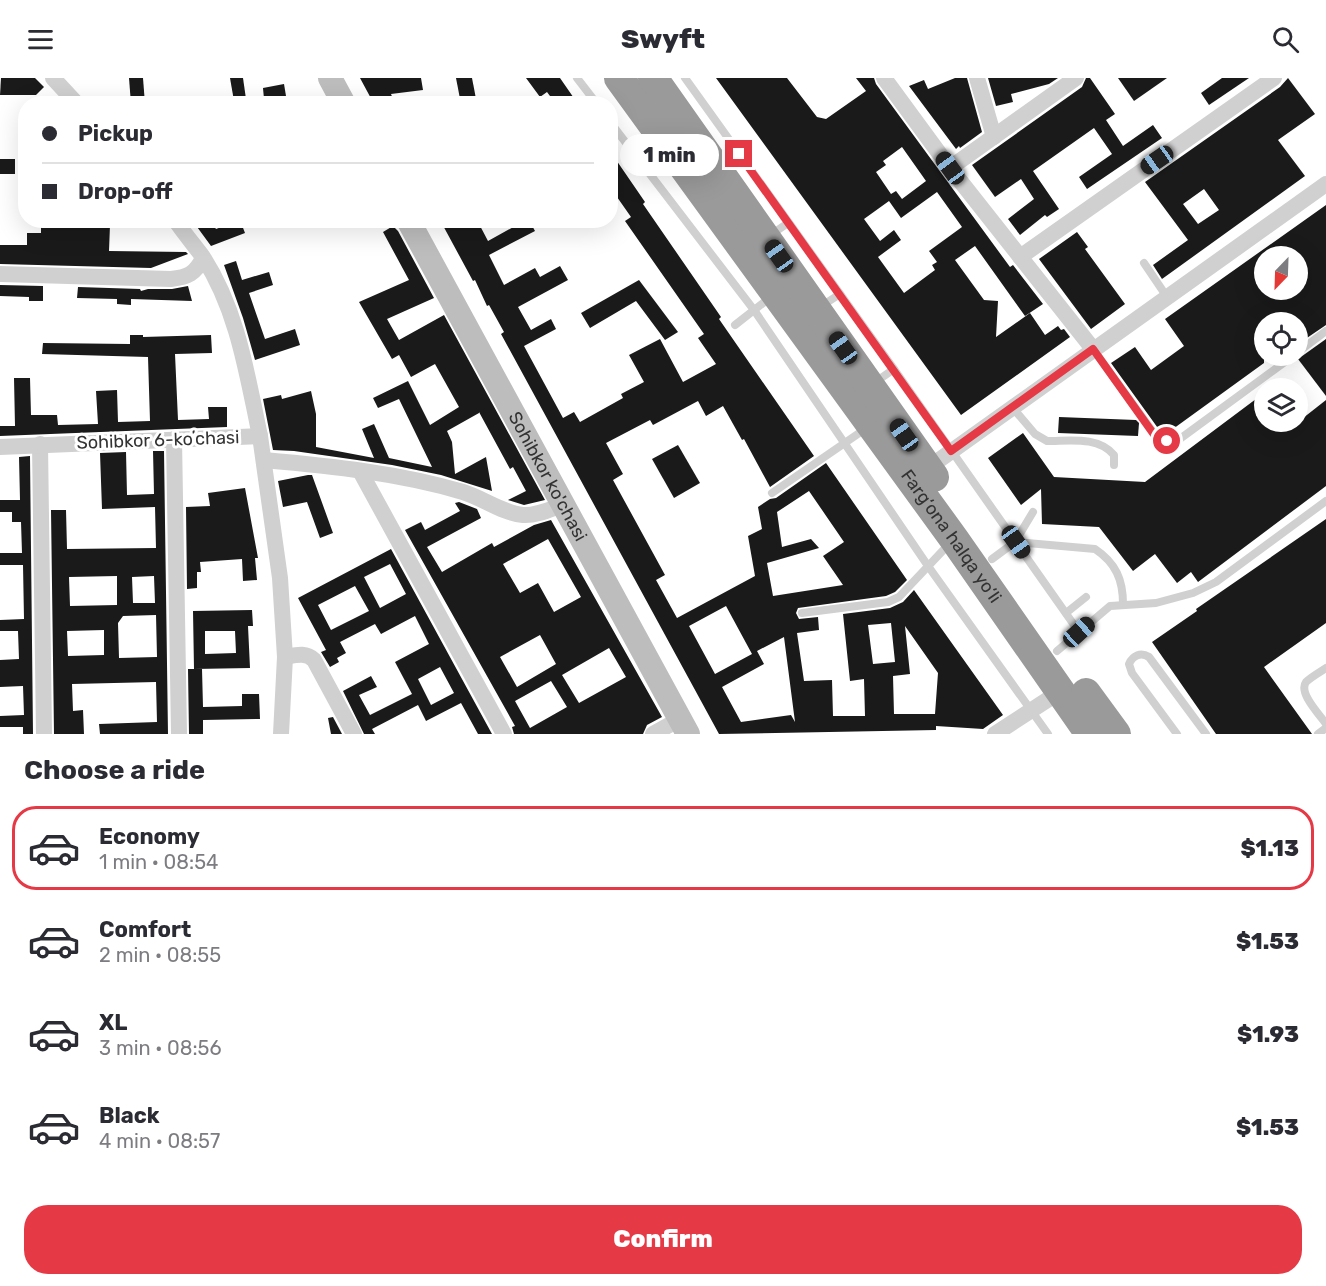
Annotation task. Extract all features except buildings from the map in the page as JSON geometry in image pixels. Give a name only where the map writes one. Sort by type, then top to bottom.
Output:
[{"type":"highway","name":"Farg‘ona halqa yo‘li","points":[[619,78],[765,301],[871,425],[1090,734]]},
{"type":"highway","name":"Farg‘ona halqa yo‘li","points":[[665,81],[694,113],[1068,642],[1116,734]]},
{"type":"street","points":[[53,78],[70,96]]},
{"type":"street","points":[[330,78],[340,96]]},
{"type":"street","points":[[884,78],[950,168],[1093,349]]},
{"type":"street","points":[[977,78],[994,136]]},
{"type":"street","points":[[950,168],[1076,78]]},
{"type":"street","points":[[1020,257],[1274,78]]},
{"type":"street","points":[[939,459],[1326,184]]},
{"type":"street","name":"Sohibkor 6-koʼchasi","points":[[0,447],[260,436],[244,355],[229,311],[203,258],[181,228]]},
{"type":"street","name":"Sohibkor ko'chasi","points":[[412,228],[684,726]]},
{"type":"street","points":[[0,274],[171,279],[188,277],[197,269],[203,258]]},
{"type":"street","points":[[260,436],[280,578],[285,657],[281,734]]},
{"type":"street","points":[[174,439],[179,734]]},
{"type":"street","points":[[40,444],[44,734]]},
{"type":"street","points":[[264,460],[402,477],[464,492],[524,515],[563,505]]},
{"type":"street","points":[[360,471],[504,734]]},
{"type":"street","points":[[285,657],[303,655],[310,656],[314,660],[354,734]]},
{"type":"street","points":[[995,734],[1061,691]]},
{"type":"street","points":[[653,734],[684,726]]},
{"type":"lane","points":[[577,78],[591,96]]},
{"type":"lane","points":[[618,131],[765,301],[846,443],[928,566],[1048,734]]},
{"type":"lane","points":[[1144,262],[1167,297]]},
{"type":"lane","points":[[735,326],[765,301]]},
{"type":"lane","points":[[1308,344],[1326,331]]},
{"type":"lane","points":[[1093,349],[1155,436],[1167,441],[1176,441],[1279,366]]},
{"type":"lane","points":[[1012,407],[1040,438],[1047,441],[1097,442],[1114,455],[1114,465]]},
{"type":"lane","points":[[772,494],[871,425]]},
{"type":"lane","points":[[1068,642],[1110,606],[1156,603],[1193,593],[1216,582],[1326,501]]},
{"type":"lane","points":[[1004,550],[1033,512]]},
{"type":"lane","points":[[802,613],[888,602],[899,597],[954,539]]},
{"type":"lane","points":[[1004,550],[1095,549],[1119,575],[1123,589],[1123,604]]},
{"type":"lane","points":[[1004,550],[1066,614],[1068,642]]},
{"type":"lane","points":[[1066,614],[1086,597]]},
{"type":"lane","points":[[1177,734],[1132,674],[1130,664],[1135,656],[1140,654],[1149,657],[1206,734]]},
{"type":"lane","points":[[1326,668],[1304,687],[1305,694],[1326,724]]},
{"type":"lane","points":[[1318,734],[1326,728]]},
{"type":"route","points":[[739,154],[951,451],[1093,349],[1155,436],[1167,441]]}]
